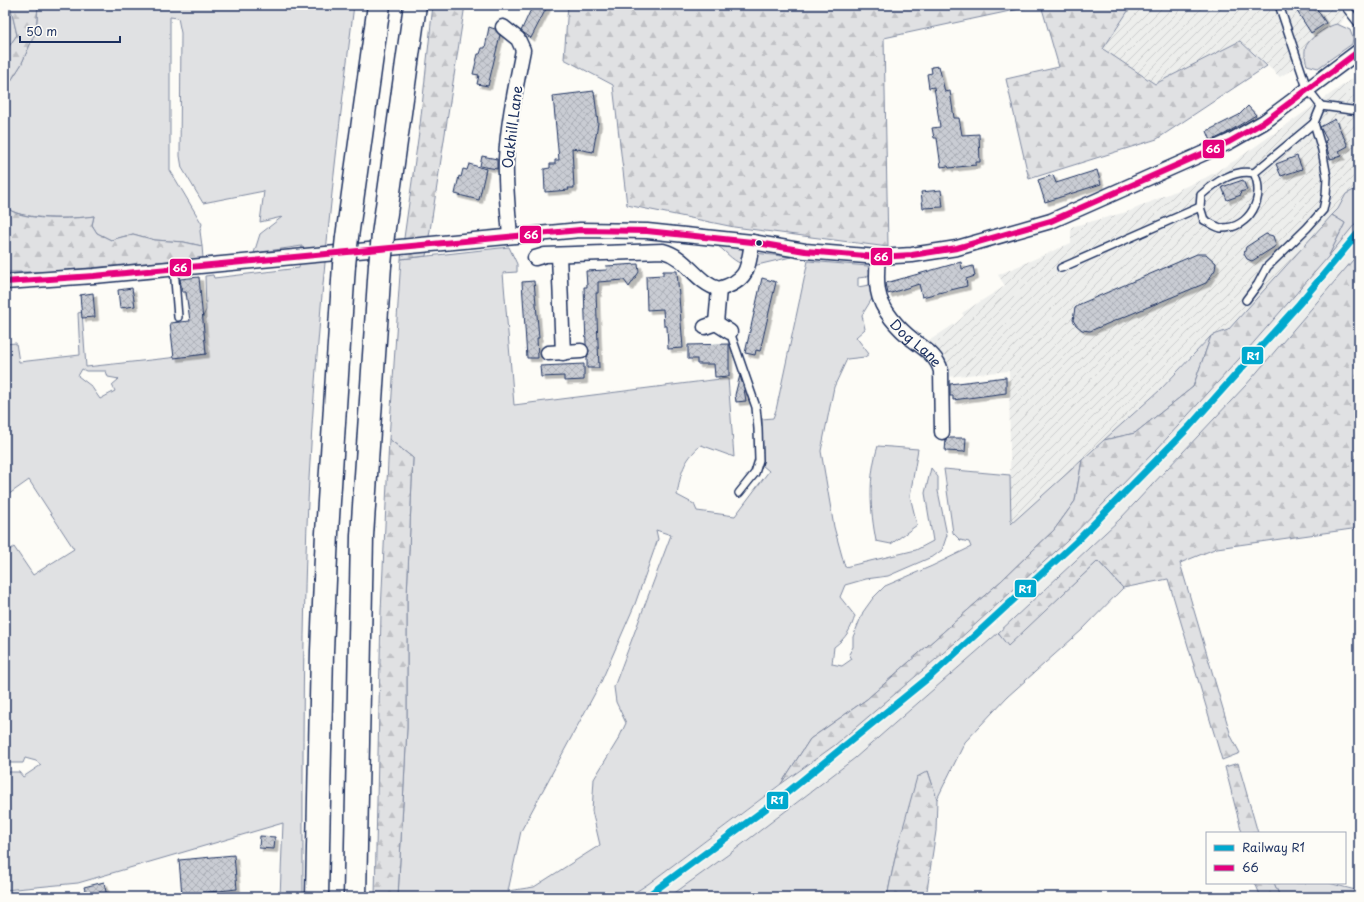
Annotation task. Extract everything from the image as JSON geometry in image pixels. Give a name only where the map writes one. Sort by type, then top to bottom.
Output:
[{"type":"highway","points":[[317,897],[322,651],[327,541],[344,265],[346,237],[379,5]]},
{"type":"highway","points":[[355,897],[362,536],[380,265],[415,5]]},
{"type":"street","name":"Oakhill Lane","points":[[503,27],[518,39],[523,50],[509,124],[506,160],[510,236]]},
{"type":"street","points":[[5,282],[174,268],[580,230],[647,230],[752,242],[805,251],[878,257],[912,255],[957,248],[1050,221],[1229,142],[1264,122],[1359,50]]},
{"type":"street","points":[[535,258],[559,255],[663,251],[679,257],[705,283],[719,289],[734,285],[741,280],[748,262],[752,242]]},
{"type":"street","points":[[559,255],[563,352]]},
{"type":"street","name":"Dog Lane","points":[[878,257],[878,293],[883,304],[903,332],[934,356],[939,363],[941,371],[942,432]]},
{"type":"street","points":[[719,289],[711,325],[730,332]]},
{"type":"street","points":[[548,354],[581,351]]},
{"type":"lane","points":[[1279,5],[1307,88],[1321,106],[1359,111]]},
{"type":"lane","points":[[1344,5],[1359,24]]},
{"type":"lane","points":[[1254,173],[1314,123],[1321,106]]},
{"type":"lane","points":[[1246,300],[1258,284],[1267,267],[1307,228],[1323,210],[1326,196],[1327,177],[1322,150],[1314,123]]},
{"type":"lane","points":[[1244,171],[1254,173],[1258,181],[1259,192],[1255,207],[1247,219],[1234,226],[1220,228],[1204,220],[1200,207],[1201,194],[1213,184],[1244,171]]},
{"type":"lane","points":[[1061,268],[1200,207]]},
{"type":"lane","points":[[174,268],[178,317]]},
{"type":"lane","points":[[730,332],[756,407],[758,429],[759,460],[755,473],[739,493]]},
{"type":"shaded area","points":[[1132,5],[1352,5],[1326,48],[1280,77],[1240,41],[1155,84],[1103,49]]},
{"type":"shaded area","points":[[1359,74],[1359,184],[1354,190],[1346,194],[1338,209],[1228,330],[1211,336],[1160,390],[1011,525],[1009,371],[946,377],[946,362],[940,352],[927,342],[956,323],[964,316],[962,313],[1005,286],[998,275],[1071,243],[1071,227],[1130,211],[1205,178],[1236,160]]},
{"type":"shaded area","points":[[1359,219],[1359,253],[1246,385],[1120,519],[998,633],[855,758],[736,849],[669,897],[628,897],[648,884],[835,745],[956,642],[1066,542],[1158,448],[1248,349]]},
{"type":"green space","points":[[5,5],[10,5],[17,35],[5,52]]},
{"type":"green space","points":[[10,5],[38,5],[36,31],[21,65],[5,90],[5,52],[17,35]]},
{"type":"green space","points":[[38,5],[354,5],[321,301],[312,419],[304,636],[303,897],[280,897],[283,823],[78,883],[5,890],[5,772],[19,772],[23,777],[41,765],[36,761],[25,758],[23,763],[5,763],[5,553],[14,547],[33,575],[74,549],[29,480],[5,497],[5,344],[16,343],[19,362],[80,355],[78,313],[82,312],[86,367],[206,354],[202,319],[206,310],[205,276],[213,275],[214,278],[299,268],[302,246],[254,253],[260,234],[282,217],[260,222],[264,191],[203,203],[182,168],[180,156],[181,33],[178,18],[170,17],[170,170],[202,224],[200,231],[202,246],[184,242],[155,240],[133,234],[111,240],[97,233],[92,225],[94,216],[47,218],[33,217],[11,211],[5,206],[5,90],[21,65],[36,31]],"holes":[[[82,369],[86,371],[106,371],[108,377],[119,379],[112,385],[115,391],[100,399],[91,386],[78,376]]]},
{"type":"green space","points":[[433,5],[465,5],[426,256],[401,259],[420,125]]},
{"type":"green space","points":[[568,5],[1038,5],[884,38],[888,247],[734,227],[627,205],[613,85],[564,59]]},
{"type":"green space","points":[[1041,5],[1132,5],[1103,49],[1155,84],[1240,41],[1267,66],[1157,139],[1029,179],[1006,79],[1059,67]]},
{"type":"green space","points":[[1337,24],[1350,30],[1353,38],[1352,44],[1318,68],[1307,65],[1305,57],[1306,45],[1321,31]]},
{"type":"green space","points":[[1359,184],[1359,219],[1328,257],[1345,223],[1332,215],[1338,209],[1346,194],[1354,190]]},
{"type":"green space","points":[[5,206],[22,215],[34,217],[74,218],[94,216],[92,225],[97,233],[111,240],[133,234],[155,240],[184,242],[202,246],[203,258],[44,272],[5,272]]},
{"type":"green space","points":[[1332,215],[1345,223],[1328,257],[1248,349],[1158,448],[1066,542],[956,642],[835,745],[781,784],[810,739],[867,699],[1001,581],[1054,530],[1075,501],[1082,460],[1104,440],[1135,433],[1193,387],[1211,336],[1228,330]]},
{"type":"green space","points":[[715,244],[747,244],[742,264],[735,260]]},
{"type":"green space","points":[[509,247],[517,264],[517,272],[503,273],[514,405],[728,378],[734,457],[701,445],[690,456],[684,467],[677,495],[694,504],[697,511],[735,516],[769,471],[762,465],[762,419],[773,418],[776,410],[808,261],[868,266],[870,274],[866,277],[858,278],[858,287],[869,285],[873,297],[862,315],[865,329],[856,337],[869,354],[865,357],[847,359],[834,387],[821,451],[834,527],[845,567],[916,550],[933,541],[925,493],[931,468],[938,477],[938,491],[947,535],[942,550],[934,556],[888,576],[866,579],[845,585],[840,597],[855,616],[848,633],[834,647],[832,664],[842,666],[852,659],[849,654],[853,647],[853,637],[863,612],[873,598],[885,586],[971,547],[969,542],[960,540],[953,533],[944,469],[1010,475],[1011,524],[1082,460],[1075,501],[1054,530],[1001,581],[867,699],[810,739],[781,784],[648,884],[628,897],[398,897],[407,728],[407,596],[413,458],[389,439],[401,259]],"holes":[[[656,530],[671,535],[614,687],[616,702],[626,723],[619,738],[594,779],[592,811],[600,845],[534,887],[508,891],[521,831],[601,682],[635,604],[658,539]]]},
{"type":"green space","points":[[755,253],[791,257],[753,266]]},
{"type":"green space","points":[[1359,253],[1359,528],[1217,548],[1180,563],[1231,736],[1240,753],[1222,760],[1168,579],[1123,588],[1098,561],[1008,646],[998,633],[1120,519],[1246,385]]},
{"type":"green space","points":[[1211,336],[1193,387],[1135,433],[1104,440],[1160,390]]},
{"type":"green space","points":[[389,439],[413,458],[407,596],[407,728],[398,897],[375,897],[381,612]]},
{"type":"green space","points":[[878,446],[918,449],[910,496],[917,525],[891,544],[876,541],[872,517],[871,482]]},
{"type":"green space","points":[[1098,561],[1123,588],[1082,630],[1007,697],[965,742],[937,799],[928,771],[896,853],[887,897],[669,897],[736,849],[855,758],[998,633],[1008,645]]},
{"type":"green space","points":[[1238,763],[1258,832],[1242,832],[1225,767]]},
{"type":"green space","points":[[928,771],[937,799],[936,831],[926,897],[887,897],[896,853],[917,777]]},
{"type":"green space","points":[[1255,884],[1274,884],[1280,897],[1261,897]]},
{"type":"green space","points":[[1274,884],[1333,884],[1359,891],[1359,897],[1280,897]]},
{"type":"building","points":[[533,5],[548,5],[531,38],[521,31]]},
{"type":"building","points":[[1293,5],[1314,5],[1326,23],[1311,33]]},
{"type":"building","points":[[489,27],[495,29],[500,35],[488,86],[477,84],[479,75],[473,74],[478,54],[480,54],[482,48],[485,48]]},
{"type":"building","points":[[939,66],[945,92],[950,91],[954,118],[959,118],[962,135],[979,134],[980,162],[976,162],[976,165],[949,168],[948,166],[941,167],[937,138],[934,138],[932,128],[940,127],[934,87],[929,88],[927,74],[932,73],[931,67]]},
{"type":"building","points":[[594,91],[598,123],[593,152],[572,148],[574,188],[568,188],[569,190],[545,192],[544,169],[550,168],[550,164],[555,164],[555,160],[559,160],[553,96]]},
{"type":"building","points":[[1248,106],[1256,115],[1211,141],[1207,131],[1239,115]]},
{"type":"building","points":[[1335,119],[1348,146],[1339,151],[1342,156],[1330,159],[1325,141],[1327,140],[1320,127]]},
{"type":"building","points":[[482,156],[497,159],[497,169],[480,166]]},
{"type":"building","points":[[1297,156],[1302,169],[1281,176],[1276,164]]},
{"type":"building","points":[[469,164],[486,169],[479,200],[455,194],[459,176],[461,177],[463,169],[467,170]]},
{"type":"building","points":[[1097,170],[1101,184],[1045,202],[1038,180],[1053,175],[1056,183]]},
{"type":"building","points":[[1243,180],[1247,190],[1240,192],[1241,195],[1227,200],[1222,187]]},
{"type":"building","points":[[941,190],[943,207],[923,208],[921,192]]},
{"type":"building","points":[[1266,234],[1273,236],[1276,246],[1252,261],[1247,259],[1244,254],[1246,247]]},
{"type":"building","points":[[1197,254],[1206,254],[1216,263],[1215,270],[1206,283],[1090,331],[1082,330],[1073,320],[1075,308],[1080,304]]},
{"type":"building","points":[[961,262],[962,269],[973,266],[975,276],[966,279],[967,286],[922,297],[919,284],[888,294],[886,283]]},
{"type":"building","points":[[638,264],[639,272],[629,287],[624,280],[598,282],[598,293],[596,293],[599,368],[587,368],[587,357],[589,351],[586,345],[584,287],[587,287],[586,271],[607,270],[606,266]]},
{"type":"building","points":[[663,271],[677,271],[683,348],[668,349],[667,326],[664,326],[663,309],[647,310],[646,276],[663,275]]},
{"type":"building","points":[[199,277],[206,354],[174,358],[170,323],[190,321],[186,292],[182,292],[180,279]]},
{"type":"building","points":[[762,278],[776,282],[760,351],[756,350],[755,355],[745,353]]},
{"type":"building","points":[[534,281],[539,338],[537,338],[538,358],[527,358],[522,282]]},
{"type":"building","points":[[132,288],[135,306],[120,308],[118,290]]},
{"type":"building","points":[[93,293],[95,317],[82,318],[80,295]]},
{"type":"building","points":[[729,344],[729,376],[715,377],[714,364],[697,364],[697,359],[688,359],[688,345]]},
{"type":"building","points":[[584,364],[584,380],[564,381],[564,376],[541,377],[540,366]]},
{"type":"building","points":[[740,375],[746,401],[736,402],[735,395]]},
{"type":"building","points":[[1006,377],[1006,393],[953,400],[953,396],[950,396],[950,384]]},
{"type":"building","points":[[966,438],[965,452],[945,451],[946,439]]},
{"type":"building","points":[[260,836],[275,837],[274,849],[259,848]]},
{"type":"building","points":[[234,855],[237,889],[182,895],[179,860]]},
{"type":"building","points":[[104,882],[107,897],[87,897],[84,887]]},
{"type":"rail line","name":"R1","points":[[646,897],[783,796],[933,674],[1076,542],[1189,427],[1299,304],[1359,232]]},
{"type":"transit line","name":"66","points":[[5,282],[94,276],[580,230],[647,231],[752,242],[805,251],[878,257],[912,255],[957,248],[1051,221],[1229,142],[1264,122],[1359,51]]}]
